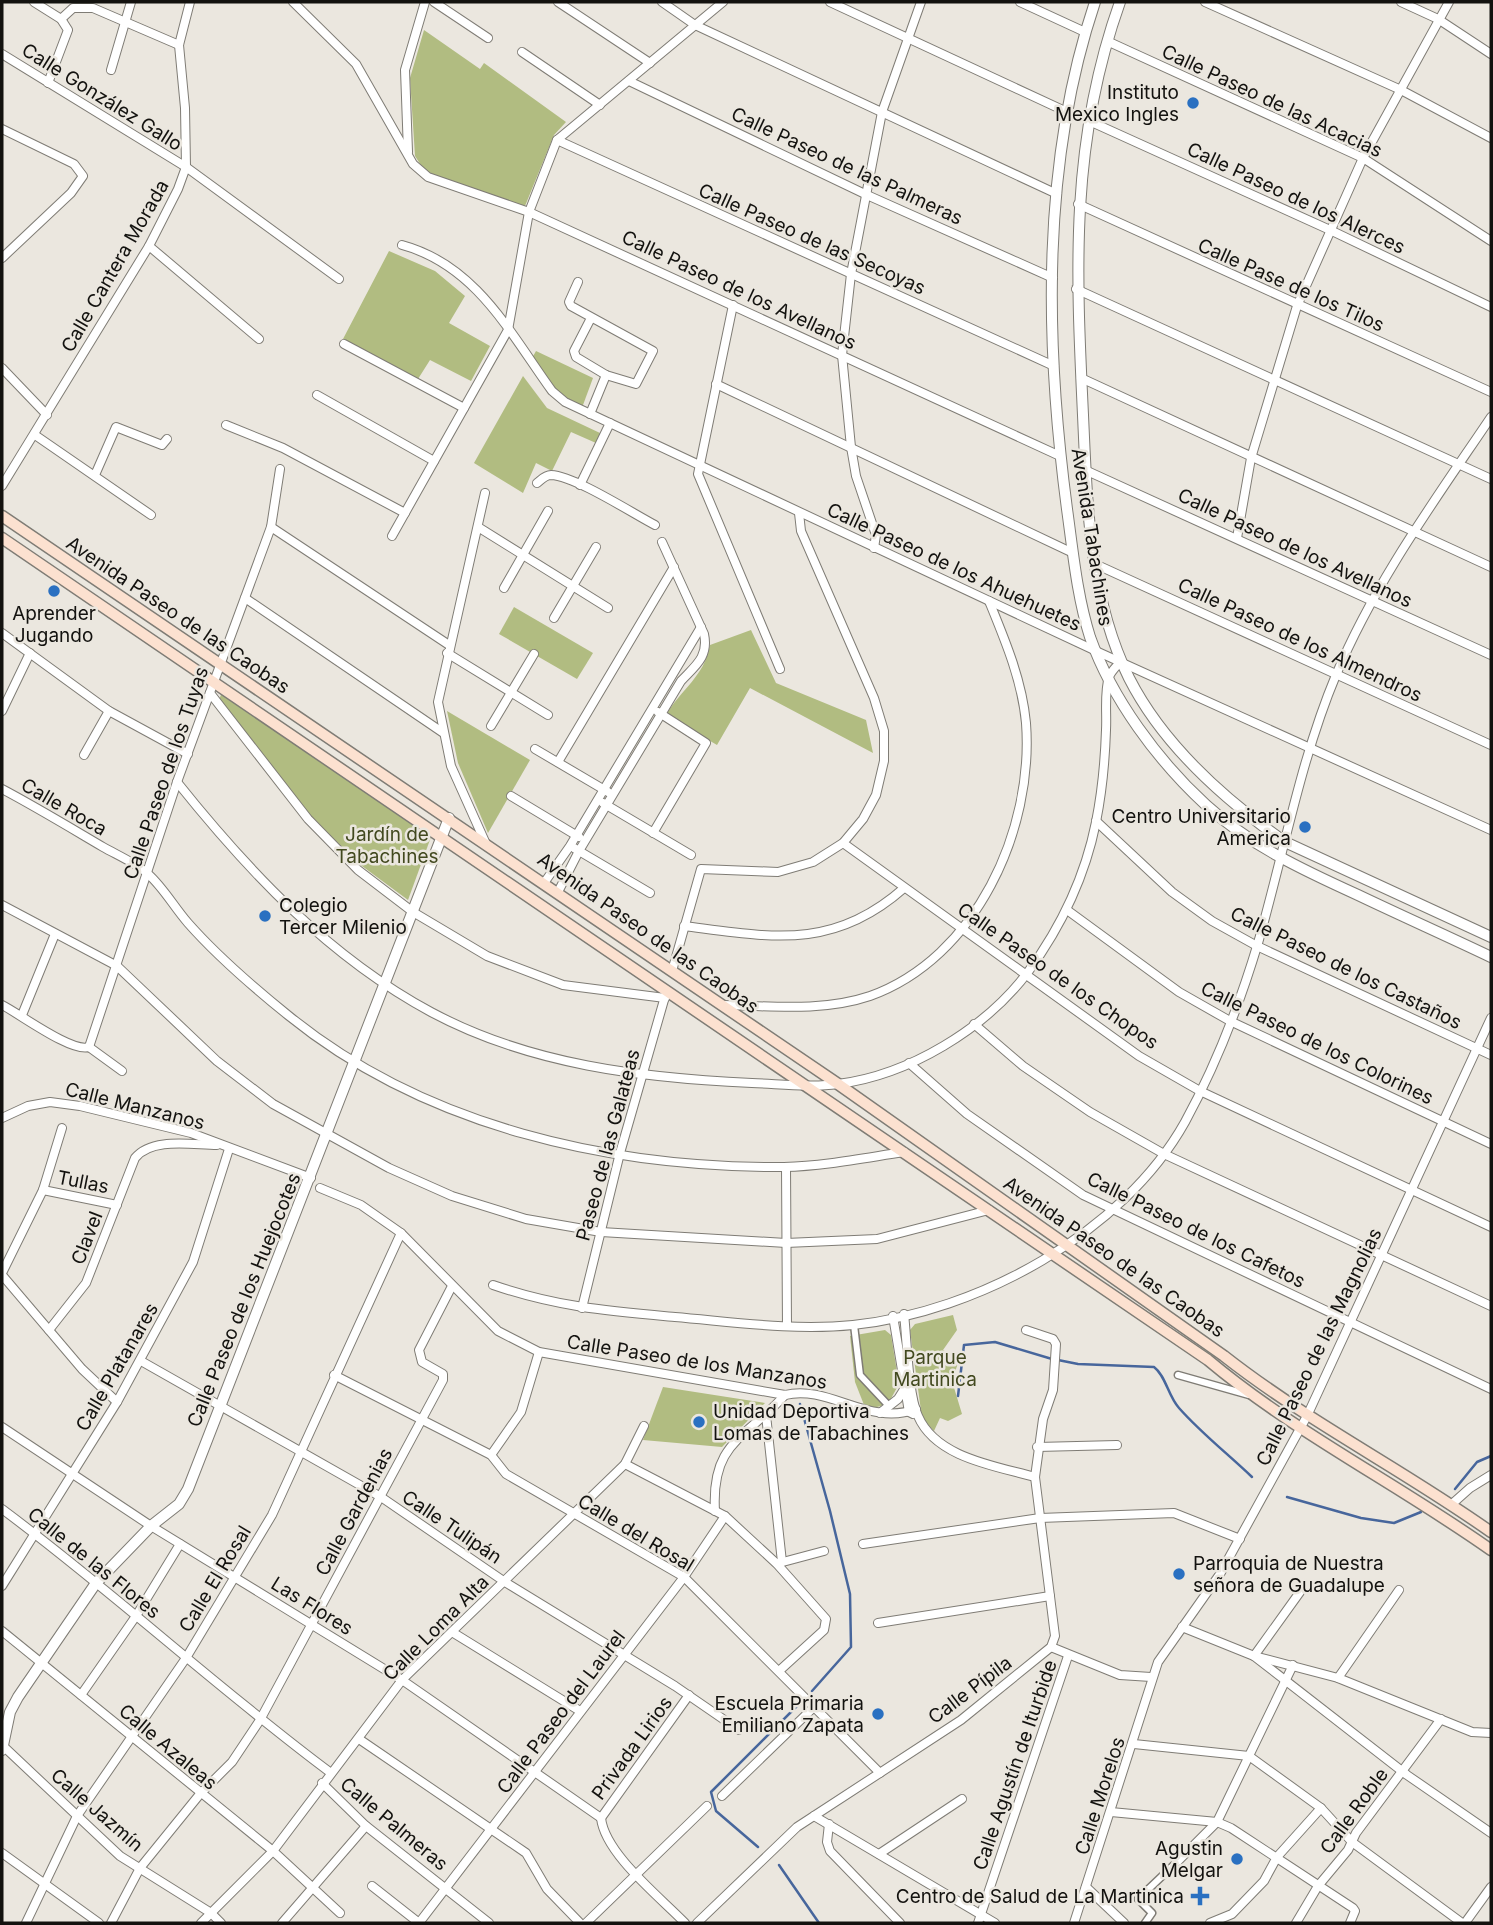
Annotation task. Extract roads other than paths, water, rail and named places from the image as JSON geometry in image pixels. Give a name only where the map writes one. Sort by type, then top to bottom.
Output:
[{"type":"main road","name":"Avenida Paseo de las Caobas","points":[[2,516],[486,844],[560,888],[618,934],[838,1084],[1267,1389],[1440,1496],[1491,1532]]},
{"type":"main road","name":"Avenida Paseo de las Caobas","points":[[2,538],[212,688],[441,839],[607,951],[666,995],[904,1152],[1208,1360],[1251,1396],[1432,1508],[1491,1550]]},
{"type":"main road","points":[[607,951],[618,934]]},
{"type":"main road","points":[[1432,1508],[1440,1496]]},
{"type":"street","points":[[34,2],[61,19],[68,34],[48,83]]},
{"type":"street","points":[[111,70],[131,2]]},
{"type":"street","name":"Calle Cantera Morada","points":[[2,485],[149,246],[178,189],[186,167],[185,108],[179,45],[190,2]]},
{"type":"street","name":"Calle Paseo de los Avellanos","points":[[293,2],[356,64],[420,172],[437,181],[529,212],[1060,456]]},
{"type":"street","points":[[408,155],[405,70],[425,2]]},
{"type":"street","points":[[434,2],[488,38]]},
{"type":"street","points":[[558,2],[650,63]]},
{"type":"street","points":[[662,2],[695,25],[1057,194]]},
{"type":"street","points":[[392,536],[508,330],[529,212],[557,140],[723,2]]},
{"type":"street","points":[[830,2],[1067,111]]},
{"type":"street","points":[[874,548],[876,535],[856,476],[851,447],[842,355],[851,274],[882,112],[906,37],[921,2]]},
{"type":"street","points":[[1020,2],[1085,32]]},
{"type":"street","name":"Avenida Tabachines","points":[[1096,2],[1085,32],[1067,111],[1057,194],[1053,278],[1054,366],[1060,456],[1082,608],[1096,651],[1108,678],[1138,724],[1186,786],[1230,825],[1281,859],[1491,957]]},
{"type":"street","name":"Avenida Tabachines","points":[[1120,2],[1087,120],[1078,204],[1076,289],[1088,514],[1109,629],[1121,661],[1144,704],[1173,742],[1234,803],[1285,842],[1491,937]]},
{"type":"street","points":[[1205,2],[1401,90],[1491,138]]},
{"type":"street","points":[[1401,2],[1438,19],[1491,54]]},
{"type":"street","points":[[1237,538],[1251,458],[1272,379],[1297,306],[1363,158],[1449,2]]},
{"type":"street","points":[[61,19],[72,8],[93,5],[179,45]]},
{"type":"street","name":"Calle Paseo de las Acacias","points":[[1107,41],[1363,158],[1491,241]]},
{"type":"street","points":[[522,52],[600,105]]},
{"type":"street","name":"Calle González Gallo","points":[[2,54],[186,167],[339,279]]},
{"type":"street","name":"Calle Paseo de las Palmeras","points":[[629,81],[867,195],[1053,278]]},
{"type":"street","name":"Calle Paseo de los Alerces","points":[[1087,120],[1330,230],[1491,307]]},
{"type":"street","points":[[2,129],[81,170],[81,180],[71,193],[3,255]]},
{"type":"street","name":"Calle Paseo de las Secoyas","points":[[557,140],[1054,366]]},
{"type":"street","name":"Calle Pase de los Tilos","points":[[1078,204],[1297,306],[1491,392]]},
{"type":"street","points":[[1055,229],[1061,234],[1077,237]]},
{"type":"street","name":"Calle Paseo de los Ahuehuetes","points":[[402,245],[444,261],[463,276],[558,397],[874,548],[1491,830]]},
{"type":"street","points":[[149,246],[259,340]]},
{"type":"street","points":[[1054,255],[1064,253],[1076,266]]},
{"type":"street","points":[[578,282],[570,304],[653,351],[636,384],[606,375],[579,360],[575,354],[592,318]]},
{"type":"street","points":[[1076,289],[1491,479]]},
{"type":"street","points":[[733,305],[698,474],[780,669]]},
{"type":"street","points":[[344,344],[464,408]]},
{"type":"street","points":[[2,368],[47,415]]},
{"type":"street","points":[[590,414],[606,375]]},
{"type":"street","points":[[1081,378],[1491,567]]},
{"type":"street","points":[[716,384],[1073,553]]},
{"type":"street","points":[[317,395],[434,461]]},
{"type":"street","points":[[493,1285],[541,1301],[582,1308],[787,1326],[854,1325],[959,1300],[1068,1247],[1113,1210],[1164,1154],[1200,1091],[1230,1021],[1257,946],[1308,746],[1370,600],[1491,417]]},
{"type":"street","points":[[580,485],[610,423]]},
{"type":"street","points":[[226,425],[284,448],[405,513]]},
{"type":"street","points":[[95,475],[116,427],[162,445],[167,439]]},
{"type":"street","points":[[34,435],[150,515]]},
{"type":"street","name":"Calle Paseo de los Tuyas","points":[[89,1047],[177,782],[271,527],[280,469]]},
{"type":"street","name":"Calle Paseo de los Avellanos","points":[[1085,470],[1491,655]]},
{"type":"street","points":[[537,483],[550,475],[580,485],[655,525]]},
{"type":"street","points":[[485,493],[438,702],[442,732],[460,790],[486,844]]},
{"type":"street","points":[[503,588],[548,511]]},
{"type":"street","points":[[672,971],[701,869],[778,872],[813,862],[843,843],[863,819],[876,794],[884,761],[884,732],[874,698],[801,531],[799,513]]},
{"type":"street","points":[[1068,516],[1088,514]]},
{"type":"street","points":[[271,527],[548,715]]},
{"type":"street","points":[[478,527],[608,608]]},
{"type":"street","points":[[546,879],[570,846],[580,838],[606,805],[681,681],[703,657],[706,640],[662,542]]},
{"type":"street","points":[[554,618],[596,547]]},
{"type":"street","name":"Calle Paseo de los Almendros","points":[[1095,564],[1491,745]]},
{"type":"street","points":[[558,762],[674,567]]},
{"type":"street","points":[[245,598],[442,732]]},
{"type":"street","points":[[720,1005],[822,1006],[870,996],[916,970],[964,928],[992,886],[1014,834],[1025,781],[1026,721],[1018,680],[989,601]]},
{"type":"street","points":[[560,888],[579,851],[580,838],[597,800],[701,627]]},
{"type":"street","points":[[2,633],[109,711],[188,754]]},
{"type":"street","points":[[2,711],[30,653]]},
{"type":"street","points":[[492,726],[534,654]]},
{"type":"street","points":[[177,782],[252,872],[294,912],[384,984],[432,1013],[520,1049],[587,1067],[642,1074],[804,1085],[838,1084],[909,1063],[974,1024],[1026,975],[1067,910],[1085,866],[1096,821],[1105,757],[1108,678],[1121,661]]},
{"type":"street","points":[[212,688],[308,819],[358,870],[413,912],[487,956],[563,985],[666,995]]},
{"type":"street","points":[[652,709],[706,743],[653,833]]},
{"type":"street","points":[[83,755],[109,711]]},
{"type":"street","points":[[536,750],[612,795]]},
{"type":"street","name":"Calle Roca","points":[[2,789],[148,873]]},
{"type":"street","points":[[511,796],[580,838]]},
{"type":"street","points":[[597,800],[691,855]]},
{"type":"street","name":"Calle Paseo de los Huejocotes","points":[[2,1747],[10,1712],[40,1662],[96,1583],[151,1527],[179,1504],[188,1489],[312,1178],[354,1060],[449,818]]},
{"type":"street","name":"Calle Paseo de los Castaños","points":[[1096,821],[1172,892],[1212,921],[1257,946],[1491,1055]]},
{"type":"street","name":"Calle Paseo de los Chopos","points":[[843,843],[1128,1049],[1200,1091],[1491,1227]]},
{"type":"street","points":[[570,846],[650,893]]},
{"type":"street","points":[[148,873],[189,924],[238,974],[292,1018],[354,1060],[410,1091],[470,1118],[538,1138],[698,1165],[786,1167],[904,1152]]},
{"type":"street","points":[[684,926],[790,936],[822,933],[881,908],[904,888]]},
{"type":"street","points":[[2,905],[117,966],[217,1061],[273,1104],[327,1136],[452,1196],[526,1219],[601,1232],[786,1243],[877,1239],[989,1210]]},
{"type":"street","name":"Calle Paseo de los Colorines","points":[[1067,910],[1168,985],[1230,1021],[1491,1144]]},
{"type":"street","points":[[22,1016],[55,933]]},
{"type":"street","name":"Paseo de las Galateas","points":[[582,1308],[620,1153],[666,995]]},
{"type":"street","points":[[2,1005],[68,1044],[80,1049],[89,1047],[122,1072]]},
{"type":"street","name":"Calle Paseo de las Magnolias","points":[[1151,1677],[1220,1574],[1307,1416],[1491,1018]]},
{"type":"street","points":[[974,1024],[1023,1066],[1090,1112],[1164,1154],[1491,1306]]},
{"type":"street","name":"Calle Paseo de los Cafetos","points":[[909,1063],[967,1114],[1026,1158],[1083,1195],[1491,1389]]},
{"type":"street","name":"Calle Manzanos","points":[[2,1118],[28,1106],[50,1102],[80,1106],[191,1133],[312,1178]]},
{"type":"street","points":[[62,1128],[43,1190],[2,1274],[98,1386],[117,1402]]},
{"type":"street","name":"Calle Manzanos","points":[[142,1149],[154,1145],[225,1147]]},
{"type":"street","name":"Calle Platanares","points":[[2,1586],[117,1402],[193,1262],[225,1147]]},
{"type":"street","name":"Clavel","points":[[49,1330],[86,1283],[135,1158],[142,1149]]},
{"type":"street","points":[[786,1167],[787,1326]]},
{"type":"street","points":[[320,1188],[361,1205],[401,1233],[452,1286]]},
{"type":"street","name":"Tullas","points":[[43,1190],[117,1205]]},
{"type":"street","name":"Calle El Rosal","points":[[26,1923],[77,1816],[186,1658],[272,1515],[401,1233]]},
{"type":"street","name":"Calle Paseo de los Manzanos","points":[[452,1286],[498,1331],[539,1352],[672,1378],[785,1395],[800,1391],[867,1413],[914,1413]]},
{"type":"street","name":"Calle Gardenias","points":[[111,1923],[140,1868],[200,1794],[232,1762],[260,1720],[381,1497],[443,1374],[422,1362],[419,1350],[452,1286]]},
{"type":"street","points":[[904,1314],[914,1413]]},
{"type":"street","points":[[893,1316],[905,1388],[914,1413],[929,1434],[964,1457],[1035,1477]]},
{"type":"street","points":[[854,1325],[860,1375],[889,1406]]},
{"type":"street","points":[[1026,1330],[1055,1341],[1054,1383],[1037,1447],[1035,1477],[1055,1636],[1051,1647],[1120,1675],[1151,1677]]},
{"type":"street","points":[[491,1455],[521,1412],[539,1352]]},
{"type":"street","name":"Calle Tulipán","points":[[141,1361],[381,1497],[505,1582],[625,1654],[739,1730]]},
{"type":"street","name":"Calle del Rosal","points":[[334,1375],[491,1455],[506,1474],[684,1577],[880,1773]]},
{"type":"street","points":[[1178,1376],[1251,1396]]},
{"type":"street","points":[[880,1413],[905,1388]]},
{"type":"street","points":[[715,1511],[713,1482],[724,1455],[741,1434],[766,1415],[785,1395]]},
{"type":"street","points":[[766,1415],[780,1563]]},
{"type":"street","name":"Calle Loma Alta","points":[[201,1923],[273,1851],[402,1680],[625,1464],[644,1426]]},
{"type":"street","name":"Las Flores","points":[[2,1427],[151,1527],[402,1680],[601,1818]]},
{"type":"street","points":[[1037,1447],[1117,1445]]},
{"type":"street","points":[[625,1464],[725,1516],[780,1563],[827,1625],[779,1671]]},
{"type":"street","points":[[1452,1504],[1491,1475]]},
{"type":"street","name":"Calle de las Flores","points":[[2,1509],[96,1583],[260,1720],[331,1773]]},
{"type":"street","points":[[863,1544],[1040,1518],[1174,1513],[1240,1539]]},
{"type":"street","name":"Calle Paseo del Laurel","points":[[419,1923],[684,1577],[725,1516]]},
{"type":"street","points":[[81,1695],[136,1616],[180,1544]]},
{"type":"street","points":[[780,1563],[824,1551]]},
{"type":"street","points":[[1338,1678],[1399,1590]]},
{"type":"street","points":[[1254,1657],[1300,1592]]},
{"type":"street","points":[[878,1623],[1050,1596]]},
{"type":"street","points":[[1182,1627],[1254,1657],[1338,1678],[1472,1732],[1491,1733]]},
{"type":"street","name":"Calle Azaleas","points":[[2,1631],[273,1851],[340,1913]]},
{"type":"street","points":[[452,1632],[580,1711]]},
{"type":"street","name":"Calle Pípila","points":[[697,1923],[797,1827],[961,1720],[1051,1647]]},
{"type":"street","name":"Calle Agustín de Iturbide","points":[[979,1919],[1068,1656]]},
{"type":"street","points":[[1254,1657],[1402,1771],[1491,1833]]},
{"type":"street","points":[[1145,1923],[1152,1913],[1138,1899],[1217,1822],[1293,1665]]},
{"type":"street","name":"Calle Morelos","points":[[1074,1923],[1134,1744],[1151,1677]]},
{"type":"street","name":"Privada Lirios","points":[[601,1818],[689,1695]]},
{"type":"street","points":[[722,1796],[814,1707]]},
{"type":"street","name":"Calle Roble","points":[[1296,1923],[1318,1886],[1441,1719]]},
{"type":"street","points":[[359,1739],[526,1853],[547,1889],[580,1923]]},
{"type":"street","points":[[1134,1744],[1249,1756],[1321,1808],[1352,1842],[1464,1923],[1491,1887]]},
{"type":"street","name":"Calle Jazmín","points":[[2,1747],[120,1856],[211,1913],[221,1923]]},
{"type":"street","name":"Calle Palmeras","points":[[322,1783],[366,1826],[489,1923]]},
{"type":"street","points":[[879,1854],[962,1799]]},
{"type":"street","points":[[586,1923],[708,1806]]},
{"type":"street","points":[[1210,1923],[1231,1914],[1264,1881],[1277,1857],[1321,1808]]},
{"type":"street","points":[[1111,1812],[1217,1822],[1277,1857],[1356,1911],[1350,1923]]},
{"type":"street","points":[[814,1816],[879,1854],[979,1919],[995,1923]]},
{"type":"street","points":[[601,1818],[602,1830],[611,1846],[685,1923]]},
{"type":"street","points":[[829,1824],[827,1842],[830,1851],[900,1923]]},
{"type":"street","points":[[282,1923],[366,1826]]},
{"type":"street","points":[[2,1853],[99,1923]]},
{"type":"street","points":[[372,1886],[419,1923]]},
{"type":"street","points":[[1086,1887],[1124,1923]]},
{"type":"waterway","points":[[958,1396],[964,1345],[995,1342],[1052,1359]]},
{"type":"waterway","points":[[1058,1360],[1078,1364],[1154,1367],[1179,1408],[1252,1477]]},
{"type":"waterway","points":[[800,1404],[850,1594],[851,1647],[812,1691]]},
{"type":"waterway","points":[[1455,1489],[1477,1462],[1491,1456]]},
{"type":"waterway","points":[[1287,1497],[1361,1518],[1394,1523],[1421,1512]]},
{"type":"waterway","points":[[758,1847],[716,1811],[711,1792],[800,1703]]},
{"type":"waterway","points":[[779,1865],[819,1923]]},
{"type":"place","name":"Instituto Mexico Ingles","points":[[1193,103]]},
{"type":"place","name":"Aprender Jugando","points":[[54,591]]},
{"type":"place","name":"Centro Universitario America","points":[[1305,827]]},
{"type":"place","name":"Colegio Tercer Milenio","points":[[265,916]]},
{"type":"place","name":"Unidad Deportiva Lomas de Tabachines","points":[[699,1422]]},
{"type":"place","name":"Parroquia de Nuestra señora de Guadalupe","points":[[1179,1574]]},
{"type":"place","name":"Escuela Primaria Emiliano Zapata","points":[[878,1714]]},
{"type":"place","name":"Agustin Melgar","points":[[1237,1859]]},
{"type":"place","name":"Centro de Salud de La Martinica","points":[[1200,1896]]},
{"type":"park label","name":"Jardín de Tabachines","points":[[387,845]]},
{"type":"park label","name":"Parque Martinica","points":[[935,1368]]}]
